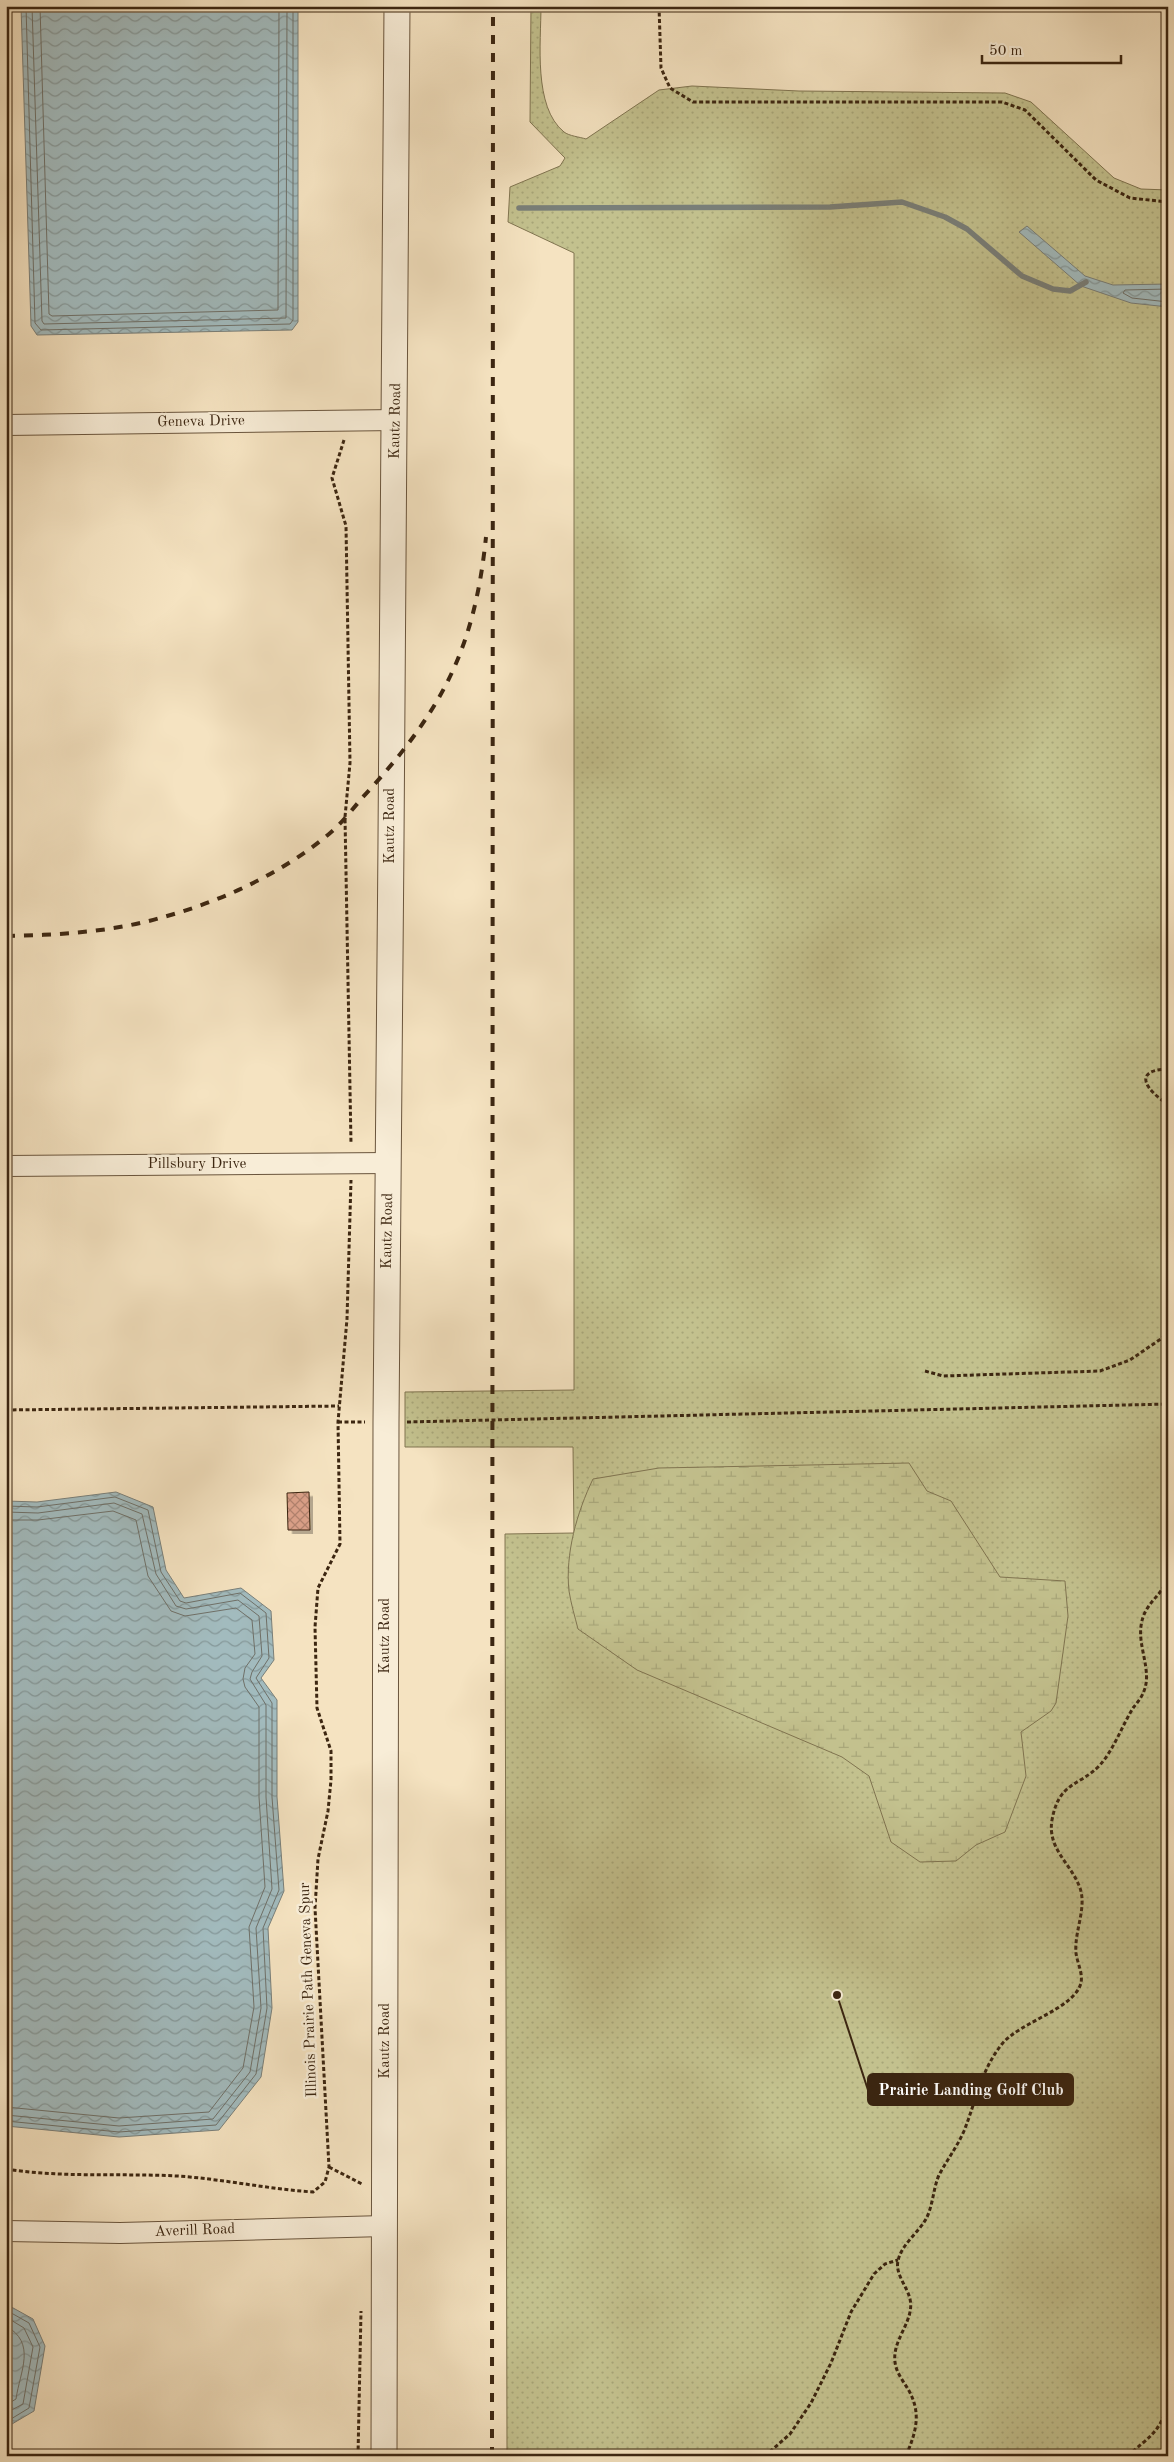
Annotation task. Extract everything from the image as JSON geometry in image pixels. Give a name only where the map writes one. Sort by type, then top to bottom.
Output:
[{"type":"street","name":"Kautz Road","points":[[384,2456],[386,1422],[390,768],[396,420],[397,6]]},
{"type":"street","name":"Geneva Drive","points":[[6,425],[396,420]]},
{"type":"street","name":"Pillsbury Drive","points":[[6,1166],[389,1164]]},
{"type":"street","name":"Averill Road","points":[[6,2231],[120,2233],[384,2226]]},
{"type":"path","points":[[660,6],[661,68],[670,88],[692,102],[1002,102],[1025,110],[1096,180],[1130,198],[1168,202]]},
{"type":"path","name":"Illinois Prairie Path Geneva Spur","points":[[6,2169],[54,2174],[175,2176],[232,2180],[313,2192],[325,2182],[328,2167],[315,1908],[316,1875],[328,1811],[331,1751],[317,1708],[315,1627],[318,1588],[340,1544],[338,1422],[346,1319],[352,1164],[345,817],[350,762],[346,526],[332,478],[351,420]]},
{"type":"path","points":[[1168,1069],[1154,1070],[1145,1079],[1147,1086],[1155,1096],[1168,1104]]},
{"type":"path","points":[[925,1371],[943,1376],[1100,1371],[1130,1360],[1168,1334]]},
{"type":"path","points":[[338,1422],[1168,1404]]},
{"type":"path","points":[[6,1410],[339,1406]]},
{"type":"path","points":[[1168,1538],[1168,1548]]},
{"type":"path","points":[[906,2456],[916,2434],[917,2415],[913,2398],[900,2377],[895,2362],[896,2346],[910,2312],[910,2299],[898,2270],[898,2260],[927,2217],[939,2176],[955,2152],[987,2068],[1003,2043],[1028,2023],[1066,2002],[1076,1992],[1081,1982],[1076,1952],[1077,1932],[1082,1908],[1081,1889],[1056,1850],[1051,1835],[1052,1820],[1057,1802],[1068,1786],[1100,1765],[1145,1690],[1145,1667],[1140,1638],[1144,1610],[1168,1579]]},
{"type":"path","points":[[328,2167],[364,2186]]},
{"type":"path","points":[[765,2456],[790,2434],[811,2402],[831,2363],[851,2312],[874,2274],[885,2264],[898,2260]]},
{"type":"path","points":[[358,2456],[362,2303]]},
{"type":"path","points":[[1128,2456],[1150,2439],[1161,2425],[1168,2406]]},
{"type":"green space","points":[[531,6],[541,6],[541,73],[547,107],[554,121],[564,132],[572,135],[586,139],[659,90],[692,86],[799,91],[1005,93],[1031,102],[1114,178],[1141,189],[1168,190],[1168,2456],[507,2456],[505,1534],[574,1533],[573,1447],[405,1447],[405,1392],[574,1390],[574,253],[508,222],[510,187],[560,166],[565,158],[530,122]]},
{"type":"green space","points":[[909,1463],[927,1491],[951,1501],[1000,1577],[1065,1581],[1068,1616],[1056,1703],[1051,1711],[1021,1732],[1026,1776],[1005,1832],[976,1845],[956,1861],[920,1862],[891,1842],[869,1776],[842,1757],[637,1670],[578,1629],[569,1591],[569,1563],[577,1519],[593,1479],[659,1468]]},
{"type":"water","points":[[21,6],[298,6],[298,322],[292,330],[37,335],[31,326]]},
{"type":"water","points":[[1027,226],[1085,276],[1113,285],[1168,284],[1168,307],[1131,303],[1081,286],[1019,232]]},
{"type":"water","points":[[116,1492],[153,1507],[166,1570],[184,1598],[241,1588],[271,1611],[274,1660],[261,1678],[277,1700],[277,1797],[284,1891],[268,1928],[272,2008],[261,2077],[219,2130],[119,2137],[6,2126],[6,1501],[37,1502]]},
{"type":"water","points":[[6,2304],[33,2319],[45,2346],[34,2411],[12,2424],[6,2424]]},
{"type":"building","points":[[309,1492],[310,1530],[288,1530],[287,1493]]},
{"type":"waterway","points":[[519,208],[830,207],[902,202],[945,217],[967,229],[1022,276],[1053,289],[1070,291],[1086,282]]},
{"type":"railway","points":[[492,2456],[493,6]]},
{"type":"railway","points":[[6,936],[65,934],[103,930],[141,923],[183,911],[227,895],[270,874],[291,862],[329,834],[391,765],[419,729],[442,692],[461,651],[474,609],[486,537]]},
{"type":"place","name":"Prairie Landing Golf Club","points":[[837,1995]]}]
